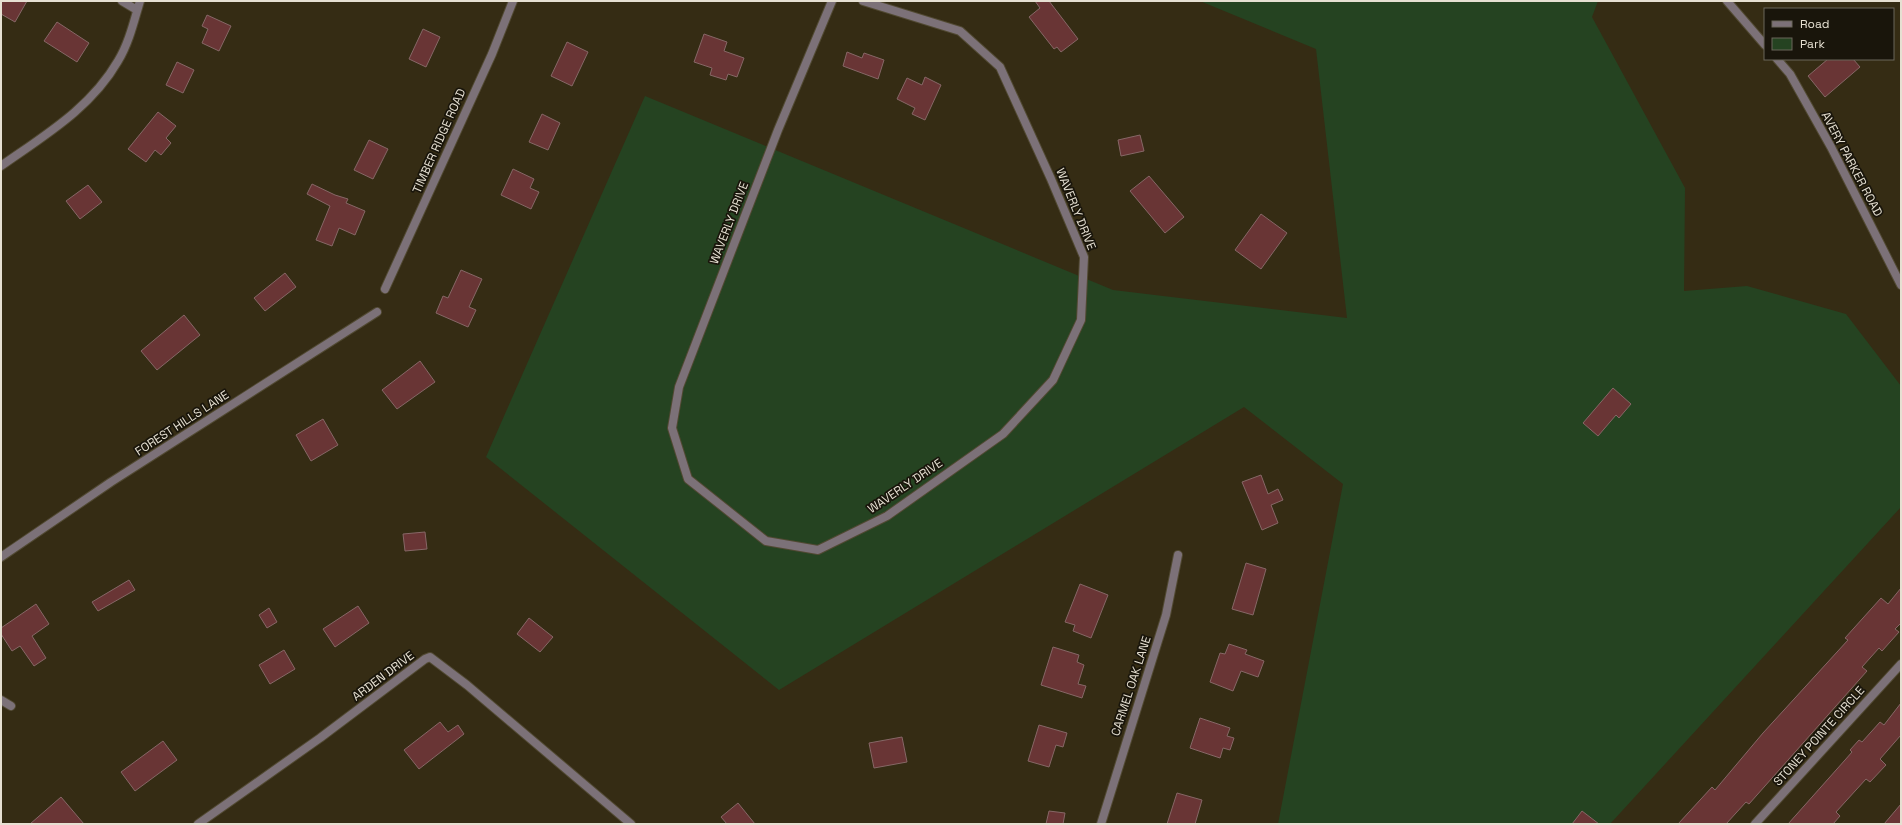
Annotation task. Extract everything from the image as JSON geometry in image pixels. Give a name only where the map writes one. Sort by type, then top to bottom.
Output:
[{"type":"street","points":[[122,1],[137,10]]},
{"type":"street","points":[[1,166],[80,109],[100,88],[118,61],[130,34],[140,1]]},
{"type":"street","name":"TIMBER RIDGE ROAD","points":[[385,289],[492,54],[513,1]]},
{"type":"street","name":"WAVERLY DRIVE","points":[[832,1],[778,130],[679,387],[672,428],[688,479],[766,541],[818,550],[887,516],[1003,434],[1053,380],[1081,320],[1084,257],[1000,66],[960,31],[863,1]]},
{"type":"street","points":[[1727,1],[1764,44]]},
{"type":"street","name":"AVERY PARKER ROAD","points":[[1778,60],[1790,74],[1831,147],[1901,284]]},
{"type":"street","name":"FOREST HILLS LANE","points":[[1,557],[111,482],[377,312]]},
{"type":"street","name":"CARMEL OAK LANE","points":[[1101,824],[1166,615],[1178,555]]},
{"type":"street","name":"ARDEN DRIVE","points":[[198,824],[320,738],[425,659],[430,657],[467,685],[631,824]]},
{"type":"street","name":"STONEY POINTE CIRCLE","points":[[1755,824],[1901,664]]},
{"type":"street","points":[[1,700],[11,706]]},
{"type":"green space","points":[[1200,1],[1598,1],[1592,17],[1685,188],[1684,291],[1747,286],[1846,314],[1901,386],[1901,507],[1610,824],[1278,824],[1343,484],[1244,407],[779,690],[486,457],[645,96],[1113,290],[1347,318],[1316,49]]},
{"type":"building","points":[[1,1],[27,1],[15,22],[1,14]]},
{"type":"building","points":[[1035,1],[1049,1],[1078,39],[1061,52],[1057,47],[1054,49],[1029,17],[1040,8]]},
{"type":"building","points":[[207,15],[231,26],[219,51],[202,43],[208,29],[202,26]]},
{"type":"building","points":[[57,22],[89,43],[77,62],[44,41]]},
{"type":"building","points":[[423,29],[440,37],[426,67],[409,59]]},
{"type":"building","points":[[704,34],[727,42],[724,51],[744,58],[737,77],[728,74],[726,80],[710,75],[712,68],[694,62]]},
{"type":"building","points":[[567,42],[588,52],[572,86],[551,76]]},
{"type":"building","points":[[847,52],[862,58],[864,53],[884,60],[878,79],[843,66]]},
{"type":"building","points":[[1827,60],[1854,60],[1860,67],[1825,97],[1808,76]]},
{"type":"building","points":[[177,62],[194,70],[183,93],[166,85]]},
{"type":"building","points":[[925,77],[941,85],[925,120],[912,114],[915,108],[897,99],[907,78],[922,85]]},
{"type":"building","points":[[158,112],[176,126],[166,138],[171,143],[161,155],[155,150],[146,162],[128,149]]},
{"type":"building","points":[[542,114],[560,123],[548,150],[529,142]]},
{"type":"building","points":[[1140,135],[1144,151],[1121,156],[1118,140]]},
{"type":"building","points":[[369,140],[388,149],[373,179],[354,170]]},
{"type":"building","points":[[513,169],[534,179],[530,188],[539,192],[531,209],[501,195]]},
{"type":"building","points":[[1149,176],[1184,217],[1165,233],[1130,191]]},
{"type":"building","points":[[312,184],[335,195],[348,199],[346,203],[365,211],[355,235],[339,228],[332,246],[316,240],[330,206],[307,194]]},
{"type":"building","points":[[88,185],[102,202],[80,219],[66,201]]},
{"type":"building","points":[[1261,214],[1287,233],[1261,269],[1235,250]]},
{"type":"building","points":[[461,270],[482,279],[469,307],[476,310],[468,327],[436,313],[443,296],[448,298]]},
{"type":"building","points":[[285,273],[296,287],[265,311],[254,298]]},
{"type":"building","points":[[184,315],[200,335],[157,370],[141,351]]},
{"type":"building","points":[[420,361],[435,382],[397,409],[382,390]]},
{"type":"building","points":[[1613,388],[1631,404],[1619,418],[1616,415],[1598,436],[1583,423]]},
{"type":"building","points":[[323,419],[338,445],[311,461],[296,435]]},
{"type":"building","points":[[1261,475],[1268,494],[1278,489],[1283,500],[1271,505],[1278,523],[1262,530],[1242,482]]},
{"type":"building","points":[[425,532],[427,549],[405,551],[403,534]]},
{"type":"building","points":[[1246,563],[1266,569],[1253,615],[1232,609]]},
{"type":"building","points":[[129,580],[135,590],[98,611],[92,602]]},
{"type":"building","points":[[1080,584],[1108,595],[1091,638],[1073,631],[1075,625],[1065,622]]},
{"type":"building","points":[[1901,588],[1901,623],[1895,629],[1899,632],[1882,651],[1879,648],[1862,667],[1867,671],[1749,804],[1746,802],[1726,824],[1678,824],[1712,787],[1715,790],[1763,733],[1848,640],[1845,638],[1881,598],[1888,604]]},
{"type":"building","points":[[36,604],[49,624],[32,636],[46,658],[34,666],[20,646],[12,651],[1,634],[1,628]]},
{"type":"building","points":[[358,606],[369,623],[335,647],[323,629]]},
{"type":"building","points":[[269,608],[277,622],[267,628],[259,615]]},
{"type":"building","points":[[529,618],[553,637],[540,652],[517,634]]},
{"type":"building","points":[[1229,644],[1247,650],[1245,654],[1264,661],[1258,677],[1241,671],[1233,691],[1210,682],[1220,653],[1225,654]]},
{"type":"building","points":[[1053,647],[1079,655],[1077,662],[1084,665],[1078,684],[1086,686],[1082,698],[1041,685]]},
{"type":"building","points":[[284,650],[295,669],[270,684],[259,665]]},
{"type":"building","points":[[1901,703],[1901,735],[1880,759],[1886,765],[1870,782],[1866,779],[1836,812],[1840,816],[1833,824],[1788,824],[1852,752],[1850,750],[1859,740],[1862,742],[1880,722],[1884,725]]},
{"type":"building","points":[[1200,718],[1230,728],[1227,736],[1234,738],[1230,750],[1223,748],[1220,758],[1190,748]]},
{"type":"building","points":[[440,722],[448,732],[458,725],[464,734],[419,769],[404,750]]},
{"type":"building","points":[[1039,725],[1067,733],[1063,747],[1056,745],[1049,767],[1028,761]]},
{"type":"building","points":[[902,737],[907,762],[874,768],[869,743]]},
{"type":"building","points":[[163,741],[177,760],[135,791],[121,772]]},
{"type":"building","points":[[1177,793],[1202,800],[1195,824],[1167,824]]},
{"type":"building","points":[[61,797],[84,824],[30,824]]},
{"type":"building","points":[[738,803],[755,824],[727,824],[721,817]]},
{"type":"building","points":[[1901,804],[1901,824],[1884,824]]},
{"type":"building","points":[[1049,811],[1065,813],[1063,824],[1046,824]]},
{"type":"building","points":[[1582,811],[1599,824],[1572,824]]}]
